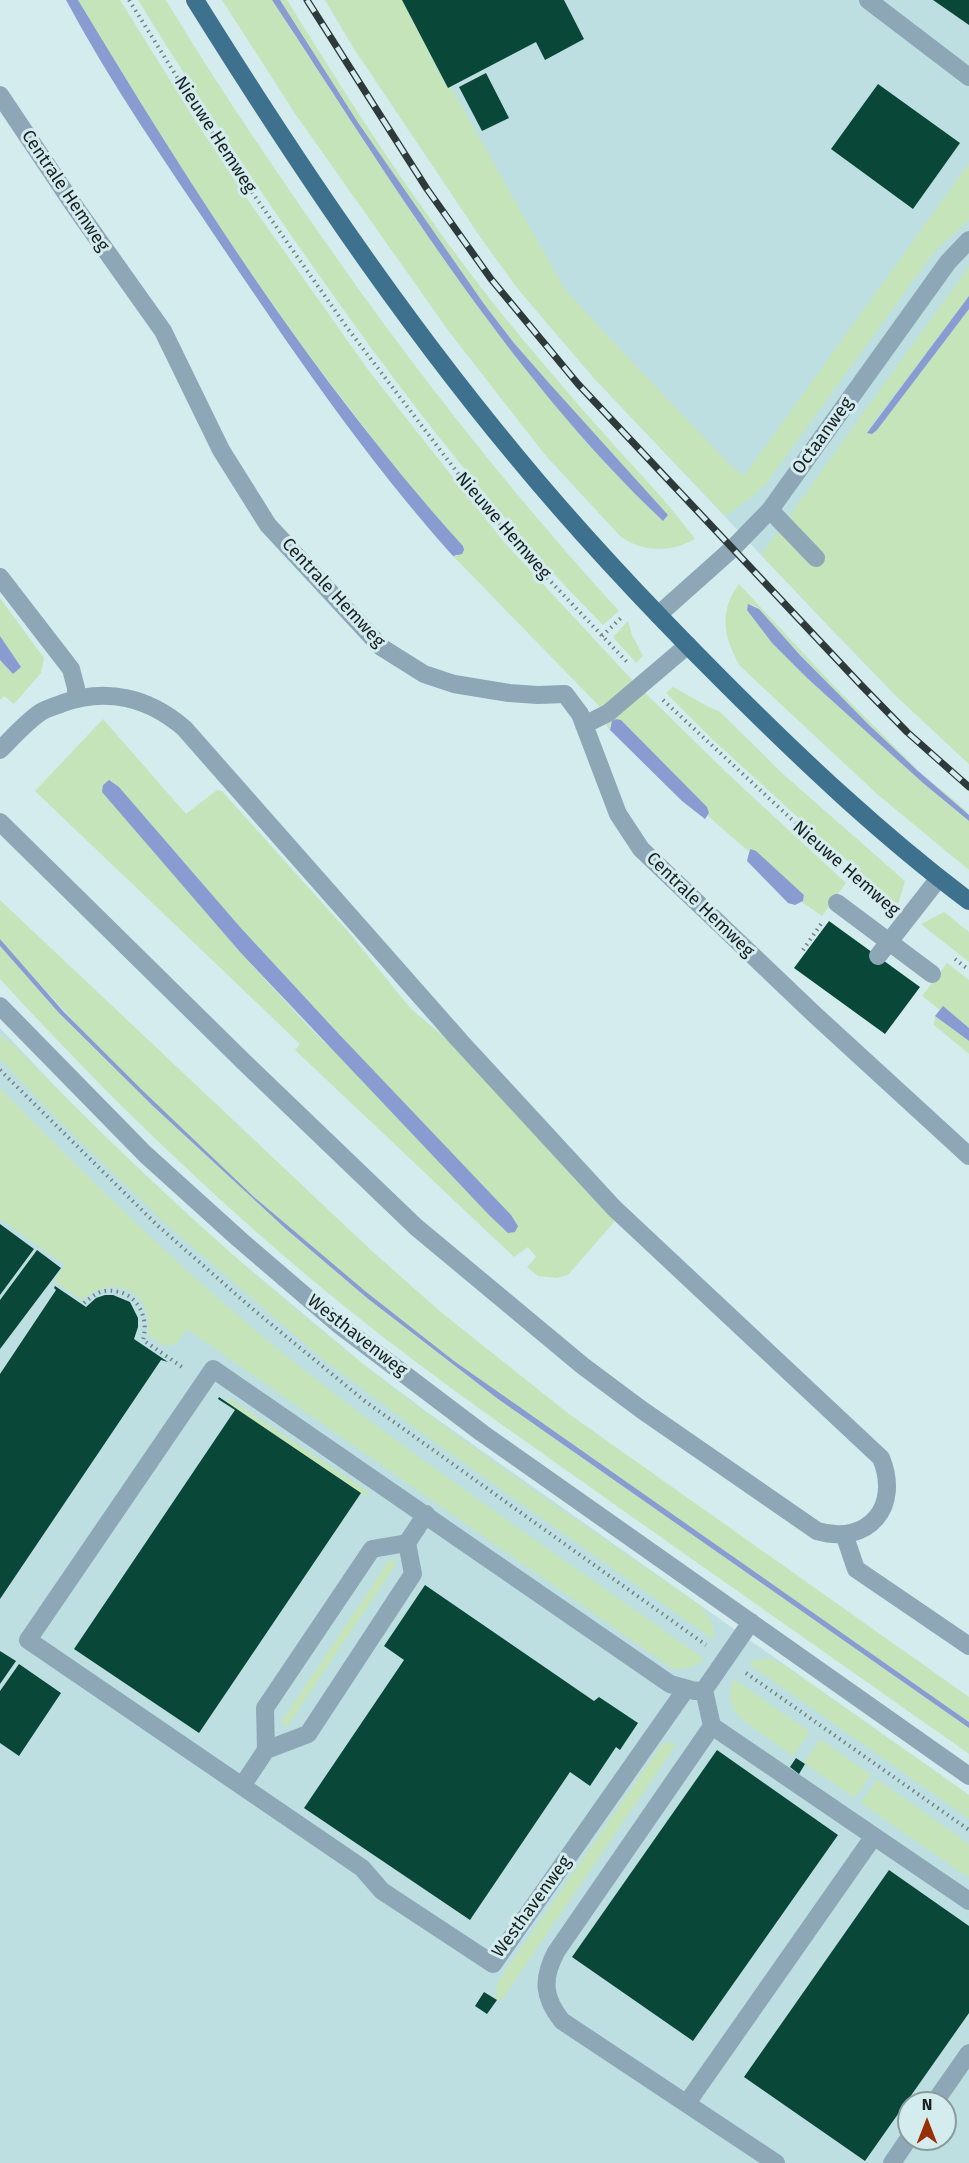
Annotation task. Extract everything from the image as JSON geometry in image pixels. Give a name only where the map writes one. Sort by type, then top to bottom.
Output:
[{"type":"main road","points":[[195,0],[273,125],[454,379],[574,525],[658,615],[783,741],[939,878],[969,901]]},
{"type":"street","points":[[868,0],[969,77]]},
{"type":"street","name":"Centrale Hemweg","points":[[0,95],[163,331],[221,450],[268,525],[381,647],[424,674],[454,684],[509,693],[565,694],[577,708],[618,814],[641,849],[805,1006],[969,1156]]},
{"type":"street","name":"Octaanweg","points":[[658,615],[732,549],[770,510],[948,262],[969,240]]},
{"type":"street","points":[[770,510],[816,558]]},
{"type":"street","points":[[0,577],[71,669],[76,688],[76,699]]},
{"type":"street","points":[[584,725],[608,713],[688,645]]},
{"type":"street","points":[[0,750],[42,711],[76,699],[106,696],[132,699],[156,708],[184,728],[452,1032],[614,1209],[881,1458],[887,1472],[889,1487],[878,1516],[868,1525],[844,1534],[830,1534],[817,1530],[642,1410],[583,1366],[416,1227],[244,1063],[0,822]]},
{"type":"street","points":[[883,949],[939,878]]},
{"type":"street","points":[[837,903],[883,949],[932,974]]},
{"type":"street","name":"Westhavenweg","points":[[0,1006],[145,1154],[338,1324],[482,1433],[969,1776]]},
{"type":"street","points":[[204,1382],[213,1369],[670,1684],[686,1689],[704,1690]]},
{"type":"street","name":"Westhavenweg","points":[[204,1382],[28,1640],[362,1868],[382,1891],[494,1964],[686,1689]]},
{"type":"street","points":[[242,1786],[267,1750],[308,1734],[413,1574],[407,1543],[426,1515]]},
{"type":"street","points":[[844,1534],[856,1569],[969,1647]]},
{"type":"street","points":[[267,1750],[265,1708],[372,1549],[407,1543]]},
{"type":"street","points":[[751,1622],[704,1690],[712,1726],[969,1901]]},
{"type":"street","points":[[712,1726],[556,1952],[549,1965],[546,1980],[547,1995],[562,2021],[776,2163]]},
{"type":"street","points":[[687,2103],[874,1836]]},
{"type":"street","points":[[942,2091],[969,2053]]},
{"type":"path","name":"Nieuwe Hemweg","points":[[129,0],[249,188],[348,329],[476,497],[537,567],[677,715],[870,892]]},
{"type":"path","points":[[951,956],[969,970]]},
{"type":"path","points":[[0,1070],[157,1225],[329,1373],[366,1402],[969,1830]]},
{"type":"path","points":[[84,1303],[105,1291],[128,1296],[142,1311],[145,1320],[143,1340],[204,1382]]},
{"type":"shaded area","points":[[325,0],[969,0],[969,764],[895,695],[832,630],[593,377],[518,289],[481,238],[353,47]]},
{"type":"shaded area","points":[[0,1028],[87,1120],[151,1181],[222,1246],[362,1363],[427,1412],[969,1795],[969,2163],[0,2163]]},
{"type":"green space","points":[[78,0],[120,0],[250,203],[369,371],[504,542],[634,682],[607,705],[600,707],[453,556],[458,556],[463,546],[391,462],[277,310],[208,209]]},
{"type":"green space","points":[[138,0],[166,0],[254,139],[382,322],[536,517],[619,611],[603,625],[503,516],[375,352],[270,204]]},
{"type":"green space","points":[[222,0],[272,0],[406,204],[501,338],[552,402],[606,463],[663,521],[668,515],[514,343],[484,304],[357,121],[280,0],[287,0],[369,129],[427,214],[488,296],[695,539],[676,547],[657,549],[638,546],[621,537],[546,456],[450,333],[296,115]]},
{"type":"green space","points":[[325,0],[402,0],[447,88],[451,87],[564,288],[732,467],[744,476],[969,163],[969,220],[934,252],[765,485],[725,516],[593,377],[518,289],[481,238],[353,47]]},
{"type":"green space","points":[[969,266],[969,296],[867,431],[877,430],[969,309],[969,764],[895,695],[761,555]]},
{"type":"green space","points":[[739,584],[835,687],[918,770],[969,813],[954,803],[891,746],[868,724],[759,609],[753,605],[746,608],[772,643],[807,678],[923,783],[969,821],[969,870],[877,794],[740,666],[730,645],[726,625],[728,605]]},
{"type":"green space","points":[[0,598],[44,658],[41,673],[14,704],[4,696],[0,700],[0,660],[13,674],[20,667],[0,636]]},
{"type":"green space","points":[[628,621],[632,635],[643,656],[636,663],[613,637]]},
{"type":"green space","points":[[673,687],[719,711],[783,774],[905,881],[898,905],[711,738],[666,693]]},
{"type":"green space","points":[[644,692],[728,774],[846,883],[822,916],[802,902],[804,895],[708,816],[709,813],[621,720],[610,725],[610,730],[606,725]]},
{"type":"green space","points":[[103,719],[186,814],[217,790],[222,791],[351,935],[411,1009],[453,1044],[615,1221],[568,1275],[557,1278],[538,1276],[527,1267],[536,1257],[528,1247],[514,1257],[295,1050],[300,1044],[35,791]],"holes":[[[119,787],[240,927],[337,1032],[517,1223],[312,1030],[240,952],[106,795]]]},
{"type":"green space","points":[[0,900],[373,1252],[442,1313],[569,1414],[969,1697],[969,1722],[497,1393],[380,1304],[322,1256],[209,1156],[101,1050],[50,995],[0,939]]},
{"type":"green space","points":[[944,912],[969,932],[969,962],[921,924]]},
{"type":"green space","points":[[0,946],[59,1013],[154,1107],[286,1229],[367,1298],[498,1399],[969,1728],[969,1754],[478,1408],[413,1360],[303,1272],[168,1151],[83,1067],[0,979]]},
{"type":"green space","points":[[947,963],[969,980],[969,1028],[943,1007],[940,1010],[922,996]]},
{"type":"green space","points":[[935,1016],[969,1041],[969,1054],[934,1025]]},
{"type":"green space","points":[[0,1035],[17,1048],[142,1171],[272,1289],[445,1427],[702,1607],[713,1624],[714,1640],[427,1437],[324,1360],[167,1225],[57,1119],[0,1059]]},
{"type":"green space","points":[[0,1088],[149,1235],[267,1340],[405,1447],[704,1659],[690,1667],[673,1669],[187,1329],[175,1345],[165,1346],[148,1335],[145,1307],[130,1291],[119,1287],[107,1288],[82,1300],[54,1281],[65,1265],[0,1219]]},
{"type":"green space","points":[[227,1399],[369,1492],[368,1495],[364,1495],[234,1407],[227,1402]]},
{"type":"green space","points":[[390,1559],[397,1563],[287,1727],[281,1722]]},
{"type":"green space","points":[[759,1659],[771,1659],[784,1665],[969,1795],[969,1819],[748,1663]]},
{"type":"green space","points":[[734,1679],[810,1732],[793,1756],[747,1723],[736,1712],[730,1698]]},
{"type":"green space","points":[[820,1739],[871,1775],[855,1798],[804,1763]]},
{"type":"green space","points":[[671,1742],[676,1745],[501,2001],[496,1998],[497,1983],[662,1744]]},
{"type":"green space","points":[[877,1779],[969,1844],[969,1878],[861,1803]]},
{"type":"water","points":[[66,0],[78,0],[174,156],[275,308],[375,442],[463,546],[462,554],[453,556],[421,519],[302,363],[140,123],[101,62]]},
{"type":"water","points":[[272,0],[280,0],[357,121],[484,304],[514,343],[668,515],[663,521],[606,463],[552,402],[501,338],[406,204]]},
{"type":"water","points":[[969,296],[969,309],[877,430],[872,434],[867,433]]},
{"type":"water","points":[[748,604],[759,609],[800,655],[869,725],[969,815],[969,821],[923,783],[807,678],[772,643],[747,610]]},
{"type":"water","points":[[0,636],[21,667],[13,674],[0,660]]},
{"type":"water","points":[[621,720],[707,807],[709,813],[705,819],[682,801],[610,730],[612,721]]},
{"type":"water","points":[[109,780],[119,787],[240,927],[337,1032],[511,1215],[518,1226],[515,1232],[508,1233],[489,1215],[240,952],[102,792],[103,785]]},
{"type":"water","points":[[750,849],[756,851],[804,895],[803,901],[795,905],[788,903],[747,861]]},
{"type":"water","points":[[0,939],[63,1011],[142,1090],[254,1197],[365,1291],[454,1361],[969,1722],[969,1728],[498,1399],[367,1298],[286,1229],[154,1107],[59,1013],[0,946]]},
{"type":"water","points":[[943,1006],[969,1028],[969,1041],[935,1016]]},
{"type":"building","points":[[402,0],[564,0],[584,39],[545,60],[536,42],[448,88]]},
{"type":"building","points":[[933,0],[969,0],[969,25]]},
{"type":"building","points":[[486,73],[509,118],[482,131],[459,87]]},
{"type":"building","points":[[878,84],[960,143],[913,209],[831,149]]},
{"type":"building","points":[[829,921],[920,987],[885,1034],[794,968]]},
{"type":"building","points":[[0,1224],[34,1249],[0,1295]]},
{"type":"building","points":[[37,1250],[61,1268],[0,1349],[0,1300]]},
{"type":"building","points":[[55,1286],[86,1307],[96,1298],[105,1295],[113,1295],[130,1302],[138,1318],[134,1339],[168,1362],[161,1360],[0,1599],[0,1374],[56,1290]]},
{"type":"building","points":[[219,1397],[361,1493],[199,1733],[74,1649],[235,1410],[218,1399]]},
{"type":"building","points":[[425,1585],[594,1701],[599,1697],[638,1723],[620,1750],[616,1747],[590,1786],[570,1772],[470,1920],[304,1808],[404,1660],[384,1646]]},
{"type":"building","points":[[0,1651],[16,1661],[0,1684]]},
{"type":"building","points":[[19,1664],[61,1693],[19,1756],[0,1743],[0,1691]]},
{"type":"building","points":[[717,1750],[838,1835],[693,2041],[572,1957]]},
{"type":"building","points":[[796,1758],[805,1764],[799,1774],[790,1767]]},
{"type":"building","points":[[889,1870],[969,1926],[969,2013],[914,2091],[897,2091],[897,2115],[865,2161],[744,2077]]},
{"type":"building","points":[[484,1992],[497,2000],[487,2014],[475,2006]]},
{"type":"railway","points":[[307,0],[427,189],[491,279],[578,384],[861,685],[907,732],[969,787]]}]
